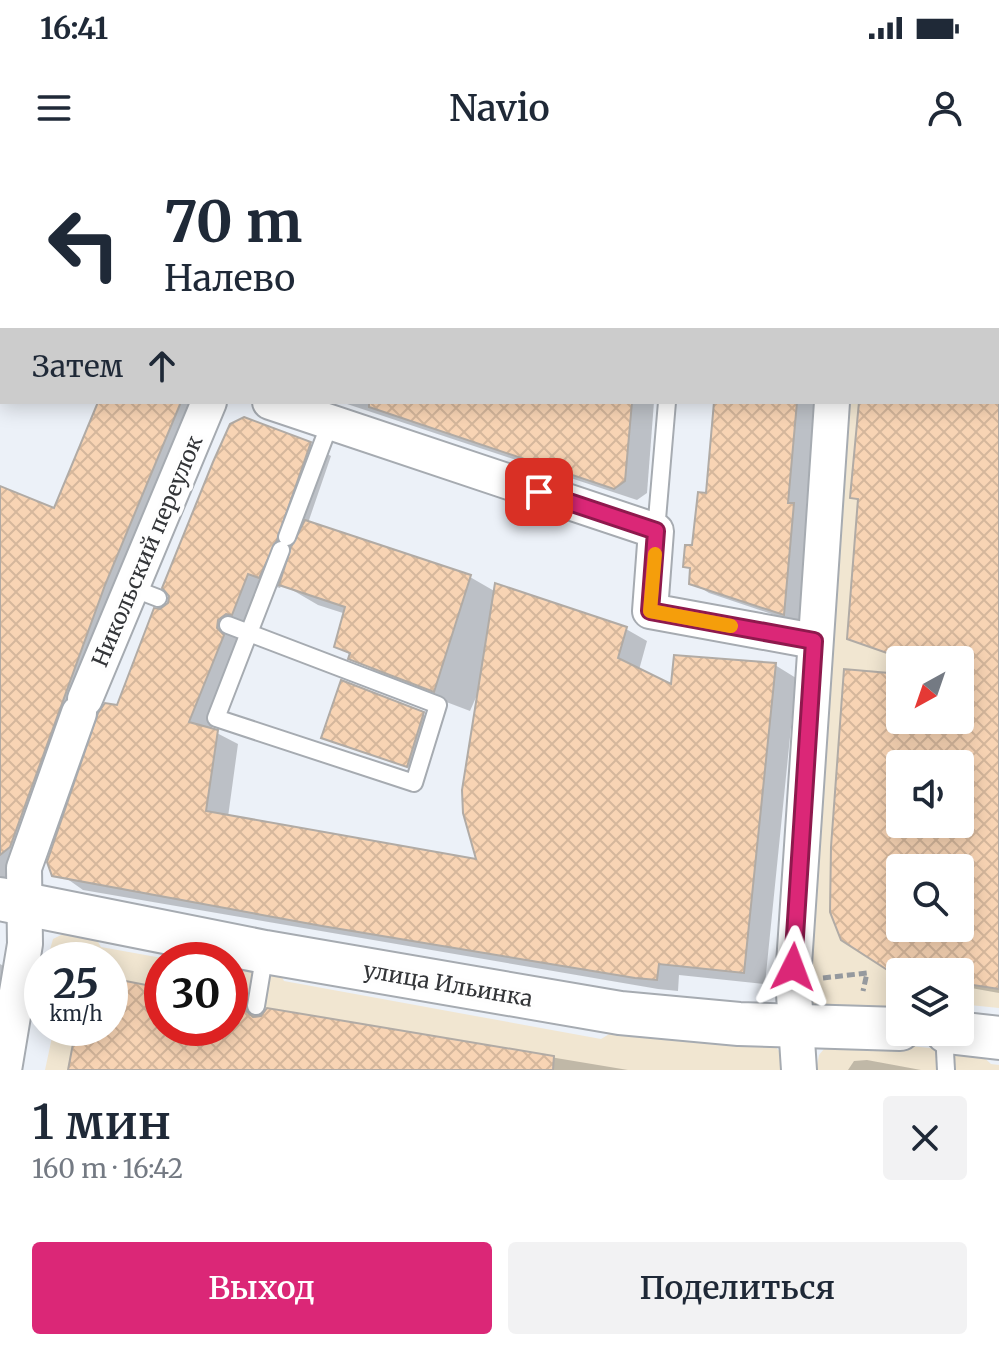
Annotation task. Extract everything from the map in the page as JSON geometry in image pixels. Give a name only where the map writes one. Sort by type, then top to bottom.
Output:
[{"type":"street","name":"Никольский переулок","points":[[4,1070],[25,944],[14,902],[24,868],[82,692],[145,593],[208,404]]},
{"type":"street","points":[[276,404],[656,531],[650,611],[814,641]]},
{"type":"street","points":[[799,1070],[793,979],[832,404]]},
{"type":"street","name":"улица Ильинка","points":[[14,902],[265,952],[620,1013],[796,1027],[886,1029]]},
{"type":"street","points":[[974,1035],[999,1038]]},
{"type":"lane","points":[[656,531],[667,404]]},
{"type":"lane","points":[[228,625],[249,633],[438,705],[414,783],[216,718],[249,633],[284,543],[330,423]]},
{"type":"lane","points":[[256,1006],[265,952]]},
{"type":"lane","points":[[946,1046],[946,1070]]},
{"type":"path","points":[[809,980],[867,973]]},
{"type":"shaded area","points":[[847,404],[999,404],[999,1008],[974,1005],[974,958],[886,958],[886,1010],[802,1007]]},
{"type":"shaded area","points":[[69,931],[94,935],[98,942],[52,942]]},
{"type":"shaded area","points":[[128,952],[144,955],[144,1046],[248,1046],[248,963],[277,968],[284,981],[601,1039],[616,1030],[769,1040],[781,1053],[785,1070],[45,1070],[50,1046],[128,1046]]},
{"type":"shaded area","points":[[829,1043],[881,1043],[886,1046],[979,1053],[991,1064],[999,1065],[999,1070],[816,1070],[819,1055]]},
{"type":"building","points":[[97,404],[180,404],[105,585],[10,847],[0,855],[0,486],[54,508]]},
{"type":"building","points":[[369,404],[632,404],[625,481],[614,489],[369,407]]},
{"type":"building","points":[[714,404],[797,404],[788,503],[794,503],[784,615],[689,584],[690,568],[683,567],[685,545],[692,545],[698,492],[706,493]]},
{"type":"building","points":[[859,404],[999,404],[999,989],[974,985],[974,958],[886,958],[886,969],[841,940],[830,912],[831,847],[844,669],[886,673],[886,734],[974,734],[974,646],[886,646],[886,653],[847,639],[858,499],[850,498]]},
{"type":"building","points":[[244,417],[311,442],[277,540],[259,578],[248,574],[232,615],[226,614],[218,620],[217,628],[224,635],[189,722],[218,730],[206,811],[476,859],[463,813],[462,790],[495,583],[627,627],[618,658],[671,684],[674,655],[776,663],[744,973],[659,964],[657,980],[635,978],[322,926],[52,876],[47,862],[98,713],[105,703],[117,705],[154,608],[160,609],[168,603],[169,596],[162,588],[213,462],[230,424]]},
{"type":"building","points":[[305,520],[471,575],[434,692],[348,659],[350,653],[334,647],[345,607],[279,585],[291,547]]},
{"type":"building","points":[[341,680],[424,712],[407,767],[321,738]]},
{"type":"building","points":[[128,981],[144,985],[144,1046],[248,1046],[248,1013],[253,1017],[261,1016],[267,1008],[554,1056],[553,1070],[68,1070],[73,1046],[128,1046]]},
{"type":"slow traffic","points":[[655,554],[650,611],[731,626]]},
{"type":"route","points":[[539,492],[656,531],[650,611],[814,641],[793,967]]}]
